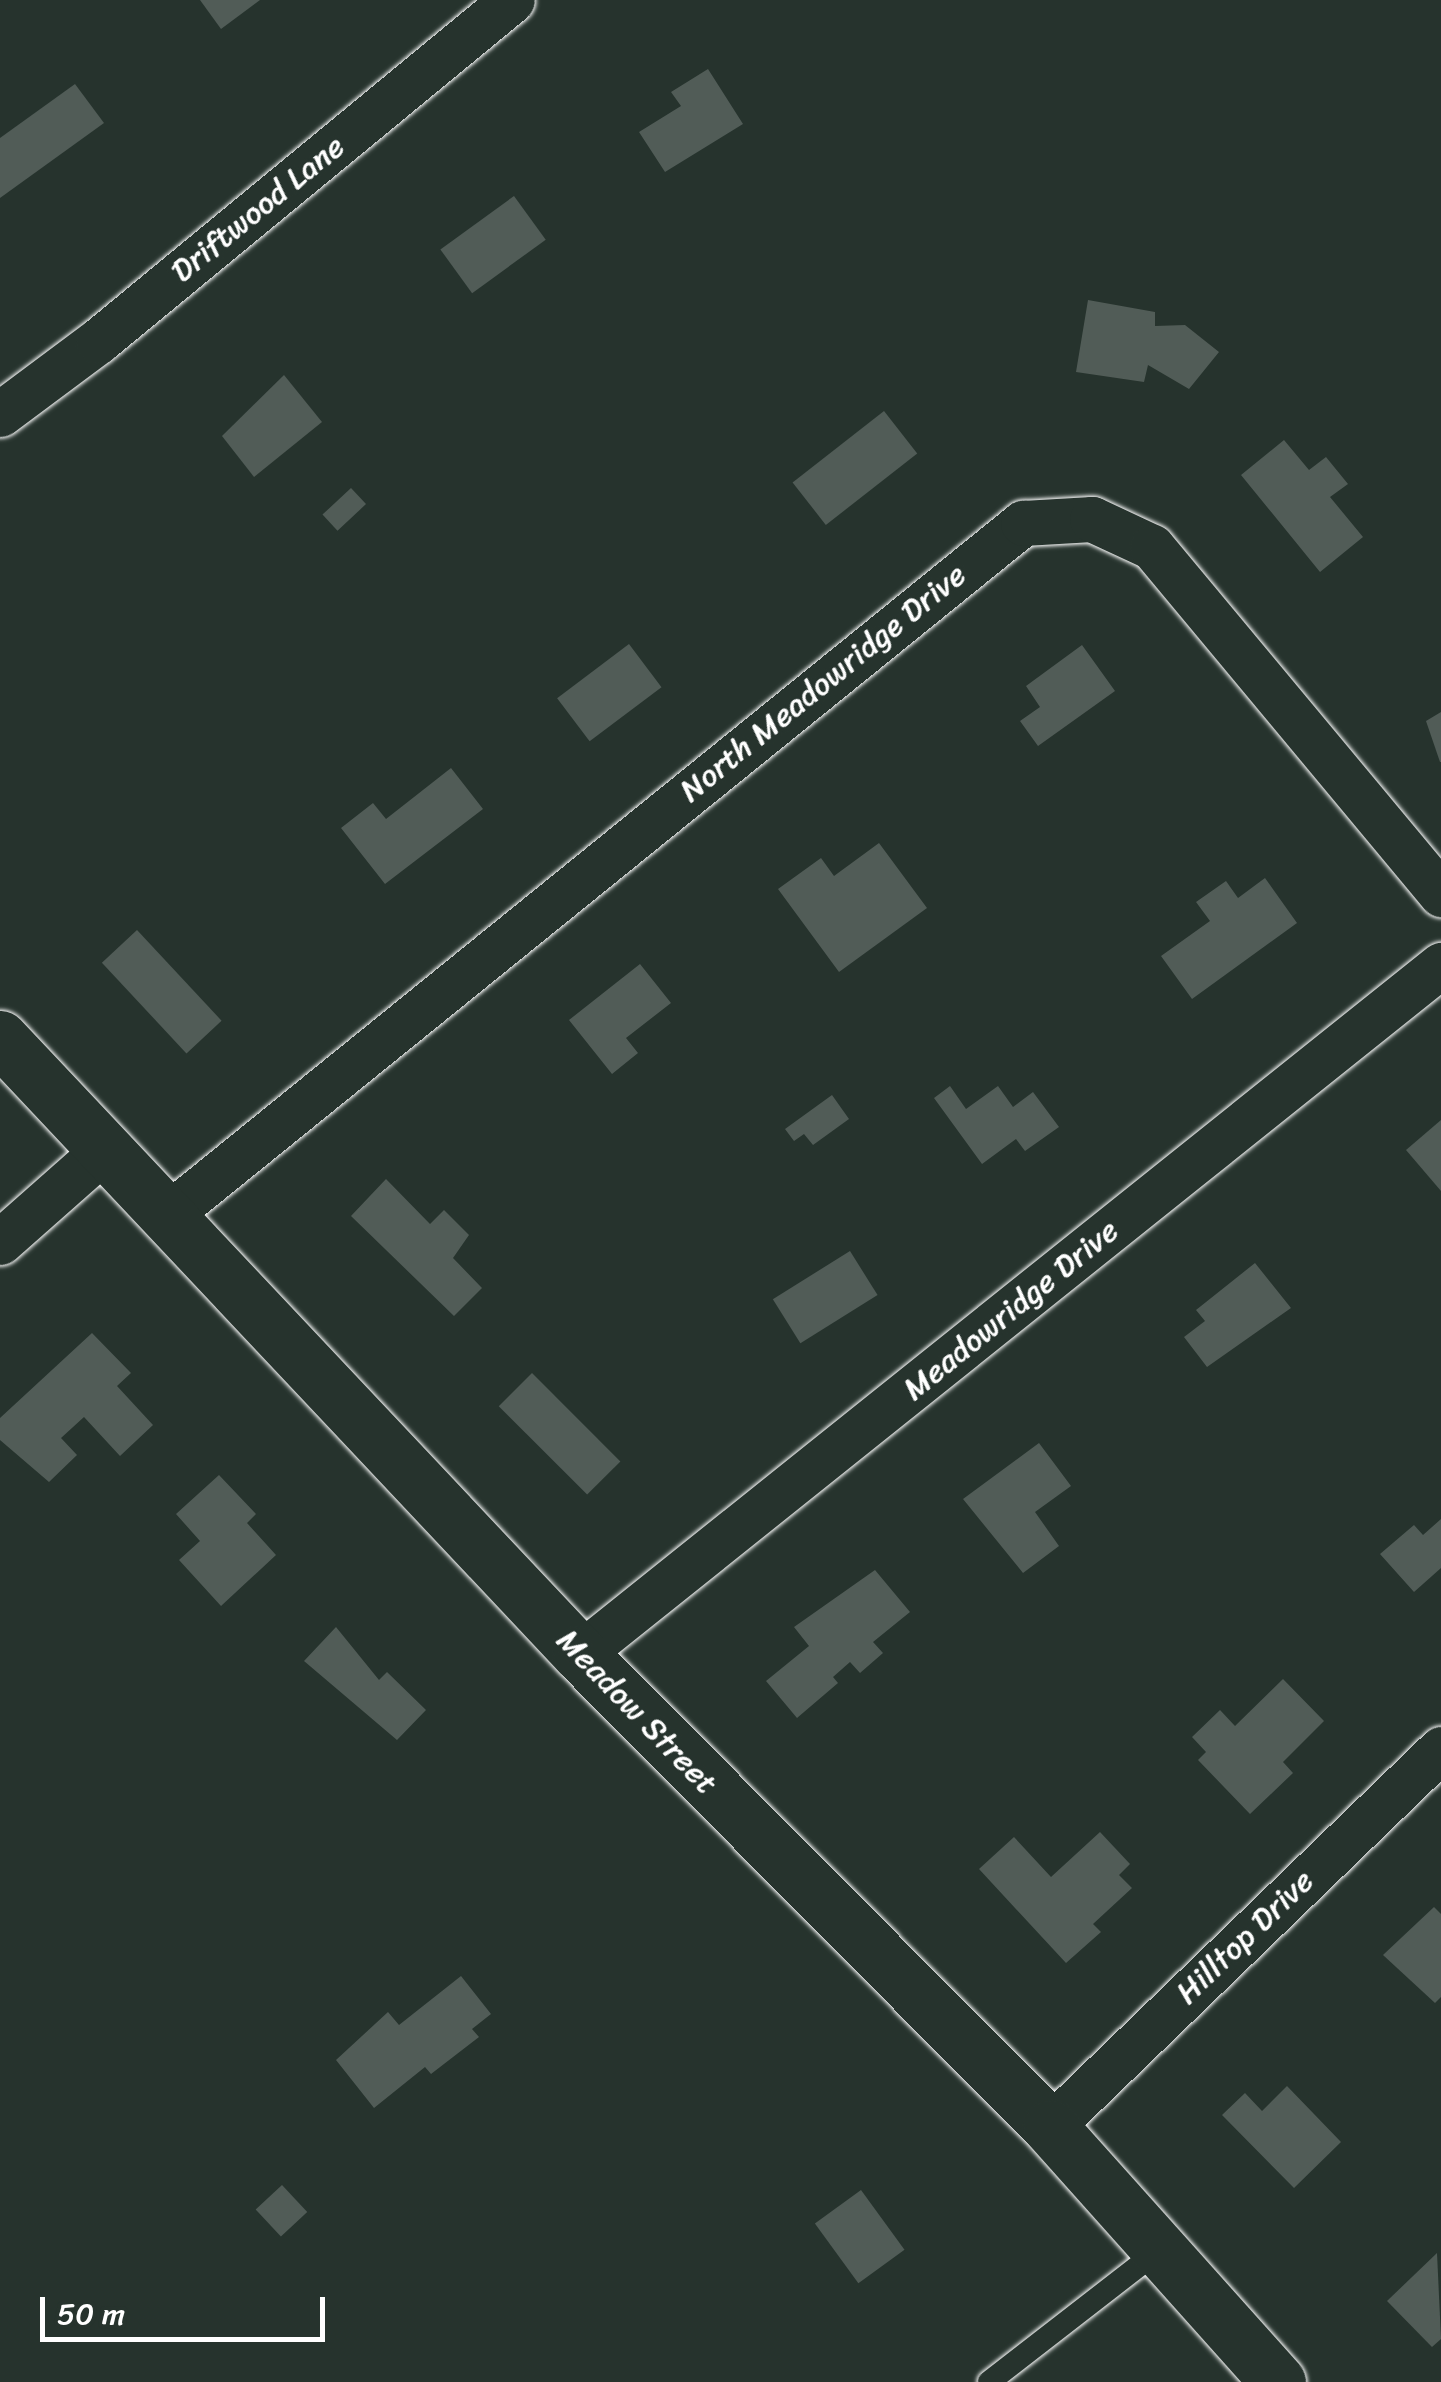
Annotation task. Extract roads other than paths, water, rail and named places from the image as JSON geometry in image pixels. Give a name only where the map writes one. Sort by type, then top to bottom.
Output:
[{"type":"street","name":"Driftwood Lane","points":[[0,414],[98,341],[512,0]]},
{"type":"street","name":"North Meadowridge Drive","points":[[169,1214],[1023,523],[1092,518],[1152,546],[1441,894]]},
{"type":"street","name":"Meadowridge Drive","points":[[580,1654],[1441,966]]},
{"type":"street","name":"Meadow Street","points":[[0,1038],[580,1654],[1050,2127],[1278,2382]]},
{"type":"street","points":[[0,1242],[106,1150]]},
{"type":"street","name":"Hilltop Drive","points":[[1050,2127],[1441,1749]]},
{"type":"lane","points":[[989,2382],[1159,2250]]}]
